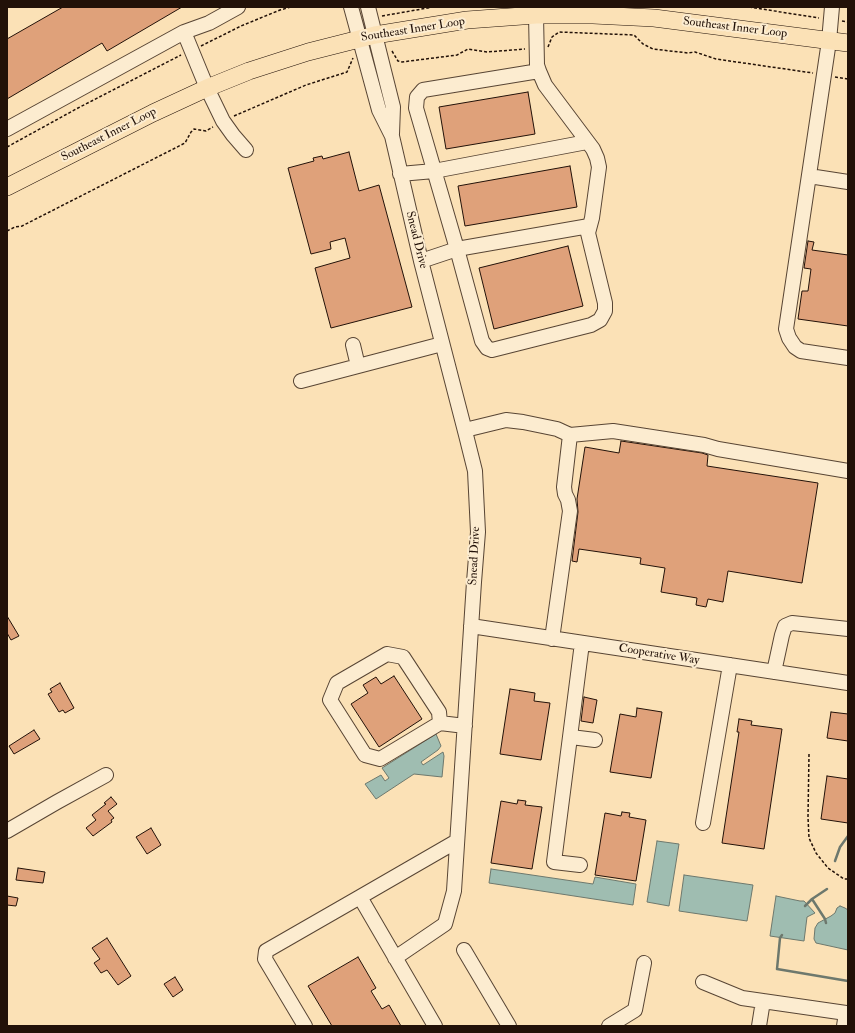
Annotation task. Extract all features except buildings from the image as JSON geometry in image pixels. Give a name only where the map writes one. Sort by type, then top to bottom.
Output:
[{"type":"main road","name":"Southeast Inner Loop","points":[[7,187],[153,113],[206,88],[256,69],[308,52],[367,36],[468,20],[536,15],[593,15],[620,12],[654,18],[848,43]]},
{"type":"street","points":[[7,129],[184,32],[209,23],[238,7]]},
{"type":"street","points":[[351,7],[367,36]]},
{"type":"street","points":[[367,36],[368,7]]},
{"type":"street","points":[[832,7],[830,40],[786,329],[789,338],[795,347],[801,350],[848,358]]},
{"type":"street","points":[[536,15],[538,71],[545,85],[598,158],[599,167],[592,218],[588,234],[605,303],[605,311],[600,320],[591,325],[492,350],[487,348],[482,341],[416,108],[417,97],[423,90],[538,71]]},
{"type":"street","points":[[184,32],[206,88],[224,123],[246,150]]},
{"type":"street","name":"Snead Drive","points":[[367,36],[379,110],[392,136],[421,261],[475,471],[478,532],[454,891],[445,924],[395,958]]},
{"type":"street","points":[[400,174],[434,170],[587,142]]},
{"type":"street","points":[[809,176],[848,182]]},
{"type":"street","points":[[421,261],[457,249],[590,226]]},
{"type":"street","points":[[301,381],[442,344]]},
{"type":"street","points":[[353,345],[358,366]]},
{"type":"street","points":[[465,430],[506,420],[557,429],[570,435],[613,431],[704,445],[718,449],[848,471]]},
{"type":"street","points":[[552,639],[570,511],[564,487],[570,435]]},
{"type":"street","points":[[774,672],[785,626],[792,623],[848,629]]},
{"type":"street","name":"Cooperative Way","points":[[471,626],[848,683]]},
{"type":"street","points":[[580,865],[554,862],[582,643]]},
{"type":"street","points":[[440,723],[439,712],[402,657],[387,654],[337,683],[330,700],[365,755],[380,760],[440,723],[464,726]]},
{"type":"street","points":[[703,823],[730,665]]},
{"type":"street","points":[[571,737],[595,740]]},
{"type":"street","points":[[7,831],[106,775]]},
{"type":"street","points":[[305,1026],[265,959],[266,951],[457,841]]},
{"type":"street","points":[[360,896],[435,1026]]},
{"type":"street","points":[[464,950],[509,1026]]},
{"type":"street","points":[[609,1026],[634,1010],[644,963]]},
{"type":"street","points":[[703,982],[742,998],[846,1018]]},
{"type":"street","points":[[759,1026],[763,1001]]},
{"type":"path","points":[[7,147],[78,108],[191,50],[241,26],[291,7]]},
{"type":"path","points":[[380,17],[433,7]]},
{"type":"path","points":[[749,7],[823,18]]},
{"type":"path","points":[[841,21],[848,22]]},
{"type":"path","points":[[548,48],[552,37],[559,32],[634,35],[643,44],[653,49],[688,53],[695,52],[716,59],[818,74]]},
{"type":"path","points":[[392,51],[398,61],[402,62],[457,55],[468,49],[487,52],[527,49]]},
{"type":"path","points":[[234,116],[306,85],[347,72],[353,57]]},
{"type":"path","points":[[835,77],[848,79]]},
{"type":"path","points":[[7,231],[22,226],[185,143],[194,129],[206,131],[217,125]]},
{"type":"path","points":[[809,754],[809,838],[816,853],[828,868],[844,879],[848,879]]},
{"type":"shaded area","points":[[436,734],[441,746],[438,750],[421,762],[423,765],[443,752],[442,777],[414,774],[376,799],[365,784],[381,775],[385,781],[389,778],[382,768]]},
{"type":"shaded area","points":[[657,841],[679,844],[669,906],[647,902]]},
{"type":"shaded area","points":[[491,869],[593,884],[595,877],[636,884],[633,905],[489,883]]},
{"type":"shaded area","points":[[684,875],[753,885],[747,921],[679,911]]},
{"type":"shaded area","points":[[776,896],[804,901],[815,913],[807,917],[804,941],[770,936]]},
{"type":"shaded area","points":[[840,906],[848,910],[848,950],[816,943],[814,939],[815,928],[818,923],[835,913],[837,908]]},
{"type":"waterway","points":[[835,861],[840,847],[848,836]]},
{"type":"waterway","points":[[805,906],[812,899],[827,889]]},
{"type":"waterway","points":[[812,899],[826,923]]},
{"type":"waterway","points":[[782,935],[780,938],[777,969],[848,981]]}]
